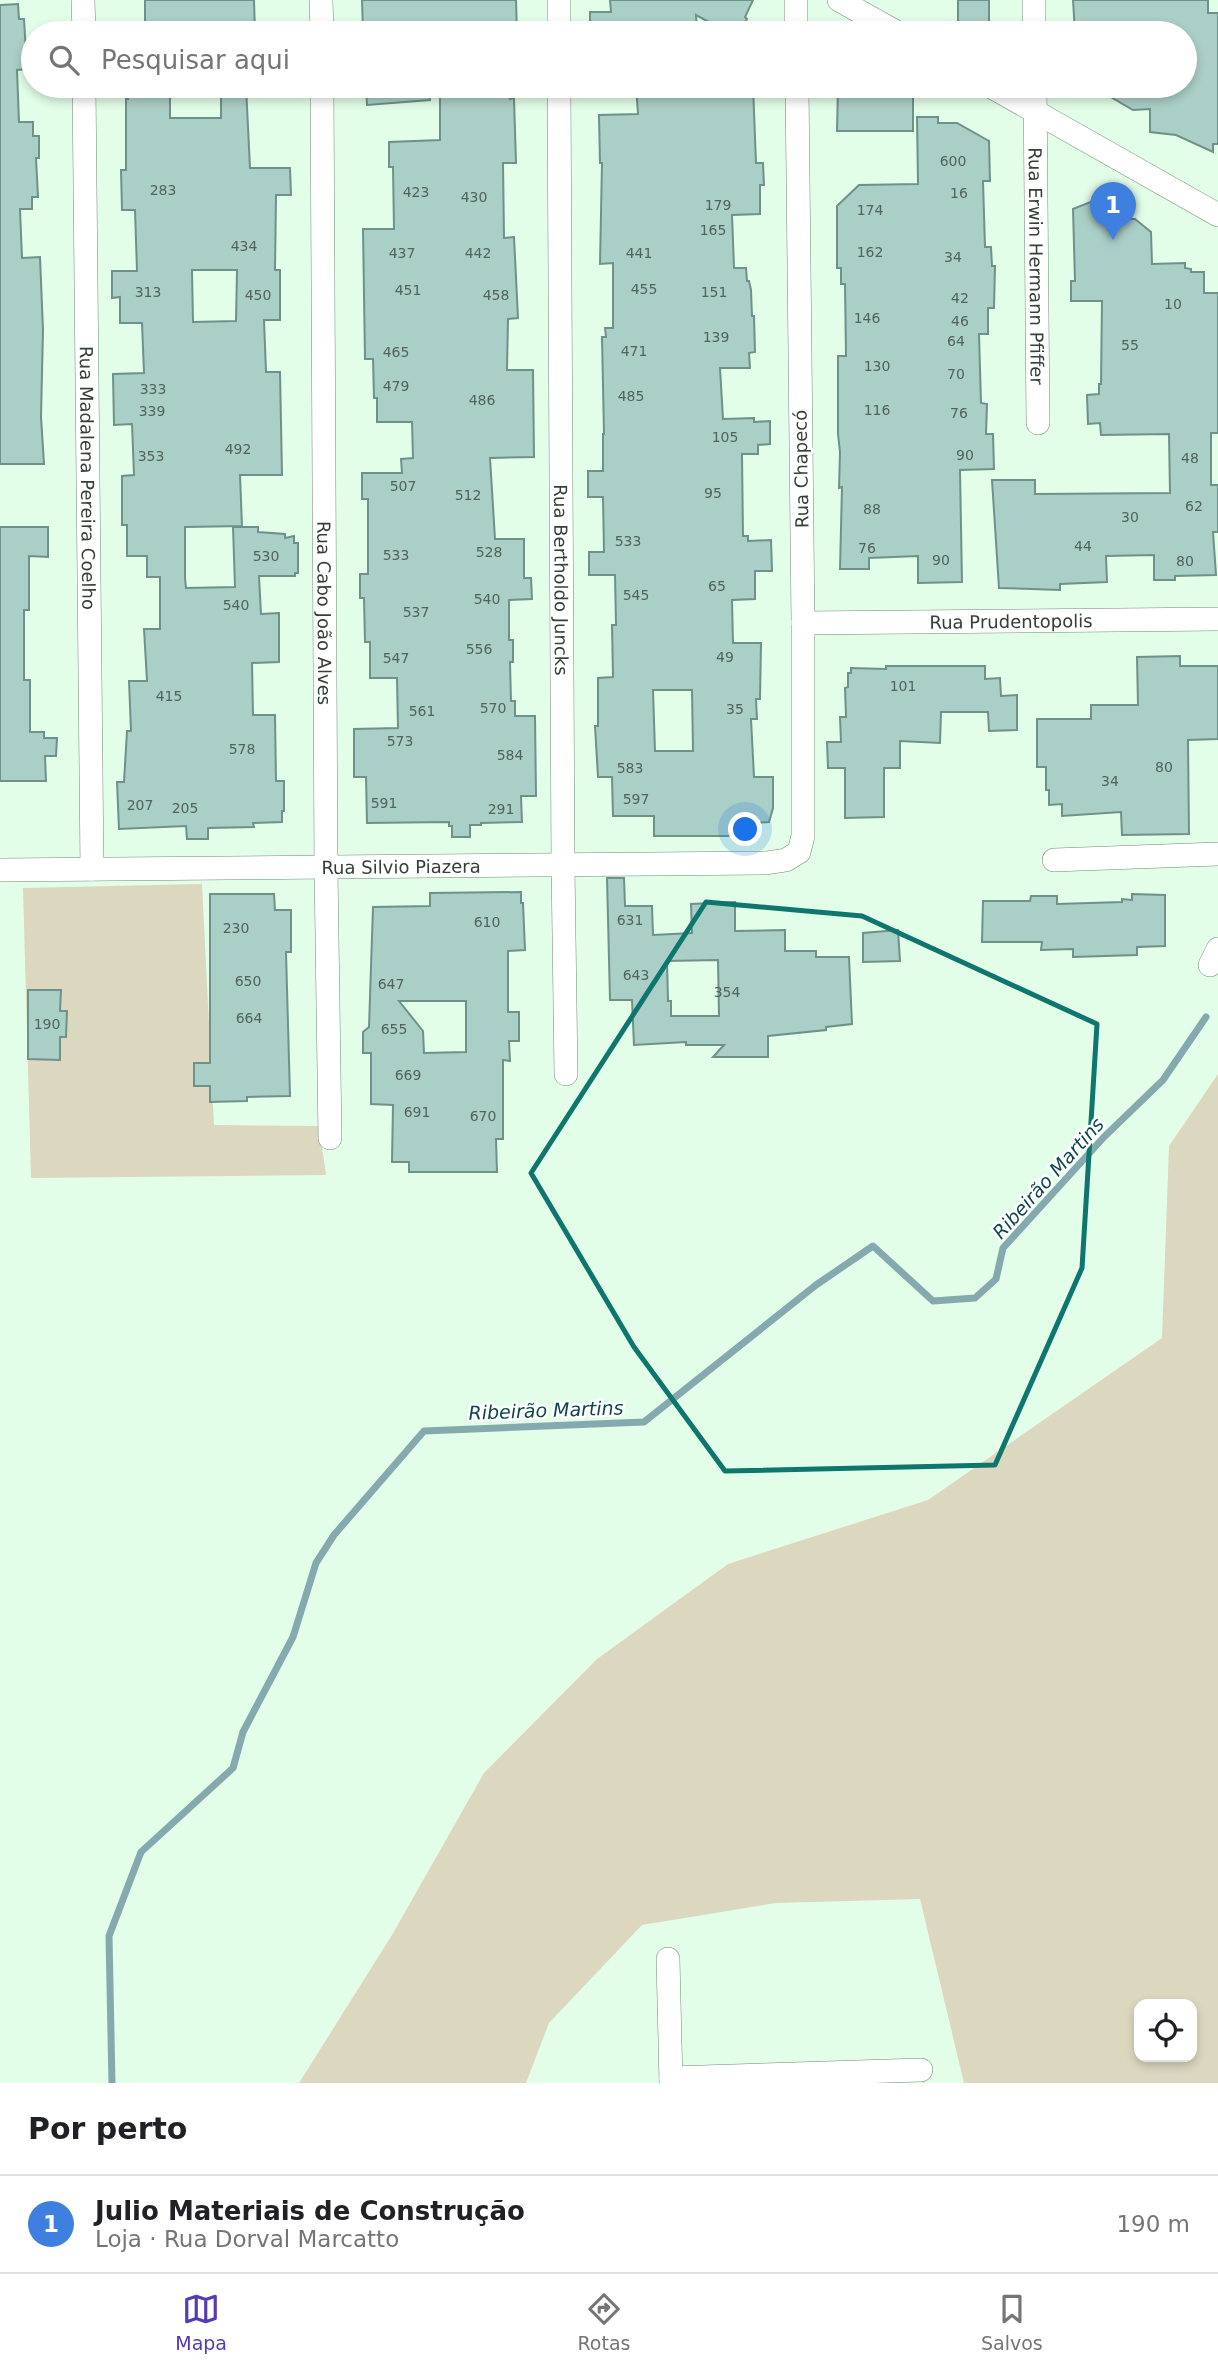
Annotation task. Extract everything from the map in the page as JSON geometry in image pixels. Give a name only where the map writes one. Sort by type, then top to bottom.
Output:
[{"type":"street","points":[[83,0],[84,21]]},
{"type":"street","points":[[321,0],[322,21]]},
{"type":"street","points":[[559,0],[559,21]]},
{"type":"street","points":[[796,0],[796,21]]},
{"type":"street","points":[[839,0],[877,21]]},
{"type":"street","points":[[1034,0],[1034,21]]},
{"type":"street","name":"Rua Madalena Pereira Coelho","points":[[84,98],[92,869]]},
{"type":"street","name":"Rua Cabo João Alves","points":[[322,98],[330,1138]]},
{"type":"street","name":"Rua Bertholdo Juncks","points":[[559,98],[566,1074]]},
{"type":"street","name":"Rua Chapecó","points":[[797,98],[803,623],[803,836],[799,852]]},
{"type":"street","points":[[1012,98],[1218,215]]},
{"type":"street","name":"Rua Erwin Hermann Pfiffer","points":[[1035,98],[1038,422]]},
{"type":"street","name":"Rua Prudentopolis","points":[[803,623],[1218,619]]},
{"type":"street","name":"Rua Silvio Piazera","points":[[0,870],[766,863],[786,860],[799,852]]},
{"type":"street","points":[[1055,860],[1218,855]]},
{"type":"street","points":[[668,1959],[671,2080],[921,2070]]},
{"type":"highlighted area","points":[[706,902],[862,916],[1097,1024],[1082,1268],[995,1465],[725,1471],[634,1347],[531,1173]]},
{"type":"shaded area","points":[[202,884],[214,1125],[319,1126],[326,1175],[31,1178],[23,888]]},
{"type":"shaded area","points":[[1218,1074],[1218,2083],[964,2083],[920,1899],[776,1903],[642,1925],[549,2023],[526,2083],[299,2083],[392,1935],[484,1773],[597,1659],[728,1564],[928,1500],[1162,1338],[1169,1146]]},
{"type":"building","points":[[145,0],[254,0],[255,21],[145,21]]},
{"type":"building","points":[[362,0],[516,0],[517,21],[363,21]]},
{"type":"building","points":[[610,0],[753,0],[745,17],[746,21],[707,21],[696,15],[696,21],[590,21],[590,12],[611,12]]},
{"type":"building","points":[[958,0],[989,0],[989,21],[958,21]]},
{"type":"building","points":[[1073,0],[1208,0],[1208,13],[1218,13],[1218,144],[1213,144],[1213,152],[1176,135],[1150,132],[1150,109],[1133,110],[1112,98],[1197,98],[1197,21],[1074,21]]},
{"type":"building","points":[[18,4],[19,19],[24,19],[21,21],[21,70],[17,70],[19,122],[33,122],[33,136],[39,136],[39,158],[36,158],[38,197],[32,197],[32,209],[20,209],[22,258],[40,257],[44,464],[0,464],[0,5]]},
{"type":"building","points":[[170,98],[170,118],[221,118],[221,98],[247,98],[250,168],[290,168],[291,195],[276,195],[275,270],[280,270],[280,320],[264,320],[266,372],[280,372],[282,475],[240,475],[242,526],[185,527],[186,588],[235,587],[233,527],[258,527],[258,532],[285,534],[285,538],[294,536],[294,543],[298,543],[298,573],[295,573],[295,576],[259,576],[261,614],[279,613],[279,662],[252,663],[253,715],[275,715],[276,781],[284,781],[284,811],[282,822],[253,823],[254,827],[208,828],[208,839],[187,839],[186,826],[119,829],[117,782],[124,782],[127,731],[131,731],[129,681],[147,681],[144,629],[160,629],[160,577],[147,577],[147,556],[127,556],[127,525],[122,525],[122,476],[134,475],[132,424],[114,425],[113,374],[144,373],[142,323],[120,323],[120,297],[112,298],[112,271],[137,271],[135,210],[122,210],[121,170],[126,170],[126,99]],"holes":[[[192,270],[237,270],[236,321],[193,322]]]},
{"type":"building","points":[[367,98],[430,98],[430,100],[367,105]]},
{"type":"building","points":[[440,98],[514,98],[516,163],[503,163],[504,238],[514,237],[518,318],[508,319],[507,370],[533,370],[534,457],[490,458],[495,539],[524,539],[524,578],[531,578],[532,599],[509,600],[509,640],[513,640],[513,662],[510,662],[511,701],[515,701],[515,716],[535,716],[536,796],[521,796],[522,822],[470,825],[470,837],[452,837],[452,826],[449,826],[449,822],[367,823],[366,777],[354,777],[354,729],[398,728],[397,678],[370,678],[370,642],[365,642],[364,598],[360,598],[360,574],[368,574],[368,499],[362,499],[362,473],[402,473],[401,459],[413,458],[412,422],[377,422],[373,359],[365,359],[363,229],[394,229],[393,167],[389,167],[389,142],[440,140]]},
{"type":"building","points":[[637,98],[753,98],[756,163],[763,163],[764,185],[760,185],[760,214],[732,215],[734,268],[746,268],[754,316],[755,352],[749,353],[750,368],[720,368],[723,419],[754,418],[754,422],[770,421],[770,444],[758,445],[758,454],[742,454],[743,536],[748,536],[748,541],[771,540],[772,571],[755,571],[755,599],[732,600],[733,643],[761,643],[760,699],[756,699],[757,719],[751,719],[754,777],[773,777],[773,808],[769,822],[752,823],[753,836],[654,836],[654,816],[613,816],[612,777],[598,777],[595,726],[598,726],[598,678],[613,677],[612,625],[616,625],[615,575],[589,575],[589,552],[604,552],[603,497],[588,497],[588,471],[603,471],[602,337],[606,337],[605,328],[613,328],[613,263],[600,264],[602,163],[599,115],[638,114]],"holes":[[[653,690],[692,690],[693,751],[655,751]]]},
{"type":"building","points":[[838,98],[913,98],[913,131],[837,131]]},
{"type":"building","points":[[917,117],[938,117],[938,123],[957,123],[989,141],[990,181],[983,181],[985,247],[991,247],[992,266],[995,266],[994,308],[988,308],[988,334],[979,334],[981,403],[987,404],[986,434],[993,434],[994,469],[960,470],[962,582],[918,583],[918,556],[869,558],[869,569],[840,569],[842,487],[839,488],[838,356],[846,356],[845,284],[841,284],[841,268],[837,268],[837,206],[859,185],[918,184]]},
{"type":"building","points":[[1093,201],[1127,219],[1135,219],[1151,232],[1152,264],[1185,263],[1185,268],[1191,269],[1191,272],[1204,272],[1204,293],[1218,293],[1218,433],[1211,433],[1211,485],[1218,485],[1218,532],[1213,532],[1216,575],[1175,576],[1175,580],[1154,580],[1154,555],[1106,556],[1107,582],[1060,584],[1060,590],[999,588],[992,480],[1035,480],[1035,494],[1170,493],[1169,434],[1101,435],[1100,423],[1088,424],[1087,395],[1099,394],[1101,384],[1102,301],[1071,301],[1071,281],[1075,281],[1073,209]]},
{"type":"building","points":[[0,527],[48,527],[48,557],[29,556],[29,610],[24,610],[24,680],[30,680],[30,732],[44,732],[44,738],[57,738],[56,756],[45,756],[46,781],[0,781]]},
{"type":"building","points":[[1180,656],[1180,666],[1218,666],[1218,739],[1188,740],[1189,834],[1122,835],[1121,812],[1062,816],[1062,804],[1049,805],[1046,767],[1037,767],[1037,719],[1091,719],[1091,705],[1138,705],[1137,657]]},
{"type":"building","points":[[886,666],[985,666],[985,679],[1000,678],[1001,696],[1017,695],[1017,730],[989,731],[988,712],[941,712],[940,743],[900,741],[900,768],[884,768],[884,817],[845,818],[845,768],[828,768],[827,742],[841,742],[840,717],[846,717],[845,688],[848,687],[848,673],[851,673],[851,668],[886,669]]},
{"type":"building","points":[[607,878],[624,878],[625,906],[652,906],[653,935],[692,933],[691,904],[735,902],[735,931],[785,930],[785,951],[816,951],[816,957],[849,957],[852,1024],[826,1027],[826,1030],[768,1036],[768,1057],[713,1057],[724,1045],[686,1045],[686,1042],[634,1045],[632,1000],[610,1000]],"holes":[[[718,960],[719,1016],[671,1016],[667,961]]]},
{"type":"building","points":[[521,892],[525,950],[508,951],[508,1012],[519,1012],[519,1041],[509,1041],[510,1061],[503,1060],[503,1139],[496,1139],[497,1172],[409,1172],[409,1162],[392,1162],[393,1105],[371,1104],[371,1053],[363,1053],[363,1032],[369,1027],[373,907],[430,906],[430,893]],"holes":[[[399,1001],[466,1001],[466,1052],[424,1053],[423,1031]]]},
{"type":"building","points":[[210,894],[274,894],[275,910],[291,910],[291,952],[286,952],[290,1096],[247,1097],[247,1101],[210,1102],[210,1086],[194,1086],[194,1063],[210,1063]]},
{"type":"building","points":[[1132,894],[1165,895],[1165,946],[1137,947],[1137,955],[1073,957],[1073,949],[1041,950],[1042,942],[982,942],[983,901],[1030,901],[1031,896],[1057,896],[1057,904],[1122,902],[1122,899],[1132,900]]},
{"type":"building","points":[[898,930],[900,961],[863,962],[863,933]]},
{"type":"building","points":[[28,990],[61,990],[60,1011],[67,1011],[66,1037],[60,1037],[60,1060],[28,1059]]},
{"type":"waterway","name":"Ribeirão Martins","points":[[112,2083],[109,1936],[141,1852],[233,1768],[243,1732],[293,1637],[316,1563],[334,1535],[424,1431],[644,1422],[816,1285],[873,1246],[933,1301],[975,1298],[996,1279],[1003,1248],[1104,1137],[1163,1080],[1206,1017]]},
{"type":"place","name":"Julio Materiais de Construção","points":[[1113,240]]}]
